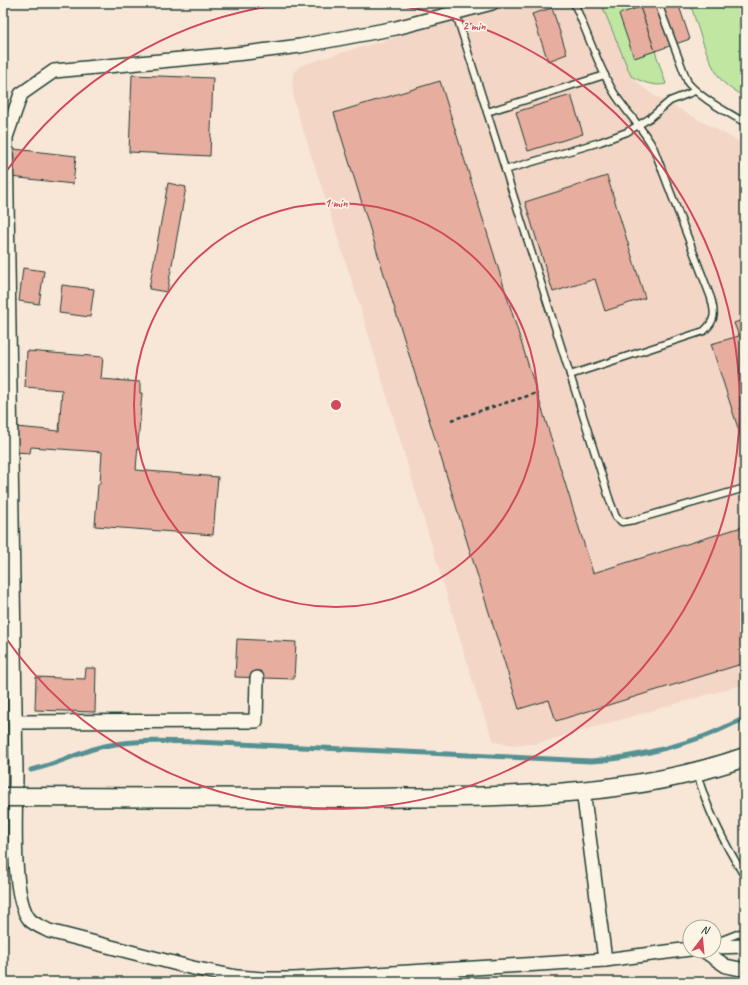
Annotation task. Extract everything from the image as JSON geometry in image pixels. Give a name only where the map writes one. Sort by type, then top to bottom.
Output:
[{"type":"main road","points":[[3,797],[355,798],[535,794],[641,784],[697,771],[745,757]]},
{"type":"street","points":[[492,3],[456,14],[396,28],[300,46],[245,54],[54,71],[21,94],[6,137],[16,870],[21,903],[31,921],[49,931],[235,979],[294,979],[605,960],[682,950]]},
{"type":"street","points":[[15,722],[256,721],[257,678]]},
{"type":"street","points":[[583,790],[605,960]]},
{"type":"street","points":[[722,947],[745,946]]},
{"type":"street","points":[[716,959],[726,966],[745,970]]},
{"type":"lane","points":[[570,376],[704,331],[713,321],[714,315],[711,298],[657,155],[639,125],[618,99],[605,75],[574,3]]},
{"type":"lane","points":[[658,3],[684,76],[688,83],[695,91],[745,123]]},
{"type":"lane","points":[[456,14],[610,501],[619,520],[622,522],[634,520],[745,488]]},
{"type":"lane","points":[[487,112],[605,75]]},
{"type":"lane","points":[[505,170],[600,142],[627,132],[639,125],[670,101],[695,91]]},
{"type":"lane","points":[[697,771],[701,786],[716,824],[745,877]]},
{"type":"lane","points":[[722,939],[745,931]]},
{"type":"path","points":[[451,420],[537,393]]},
{"type":"shaded area","points":[[514,3],[601,3],[631,76],[640,85],[652,94],[745,145],[745,684],[536,744],[511,745],[494,742],[478,699],[358,300],[295,105],[292,86],[293,73],[300,66]]},
{"type":"green space","points":[[601,3],[638,3],[640,7],[634,58],[655,51],[666,84],[657,85],[648,83],[631,76]]},
{"type":"green space","points":[[690,3],[745,3],[745,97],[725,84],[715,71],[703,42]]},
{"type":"building","points":[[652,3],[678,3],[690,39],[655,51],[640,7]]},
{"type":"building","points":[[640,7],[655,51],[634,58],[619,14]]},
{"type":"building","points":[[552,8],[567,54],[548,61],[532,14]]},
{"type":"building","points":[[132,75],[213,78],[210,156],[129,152]]},
{"type":"building","points":[[440,81],[593,573],[745,526],[745,663],[556,721],[549,700],[519,709],[334,113]]},
{"type":"building","points":[[571,95],[583,134],[528,151],[516,112]]},
{"type":"building","points":[[14,149],[76,156],[73,184],[11,177]]},
{"type":"building","points":[[607,176],[645,298],[605,311],[595,279],[553,292],[525,202]]},
{"type":"building","points":[[168,183],[186,187],[167,292],[149,289]]},
{"type":"building","points":[[23,268],[44,271],[39,304],[19,301]]},
{"type":"building","points":[[62,285],[94,289],[90,317],[59,313]]},
{"type":"building","points":[[745,319],[745,450],[711,344],[739,336],[734,323]]},
{"type":"building","points":[[27,351],[103,357],[101,379],[140,382],[140,393],[142,393],[136,470],[218,477],[213,535],[95,526],[102,452],[31,447],[30,453],[15,452],[16,427],[59,431],[62,390],[25,387]]},
{"type":"building","points":[[237,639],[296,642],[294,679],[235,677]]},
{"type":"building","points":[[86,668],[96,668],[95,712],[35,710],[36,677],[85,679]]},
{"type":"waterway","points":[[31,770],[106,746],[132,742],[158,741],[591,761],[605,760],[678,745],[720,730],[745,718]]}]
